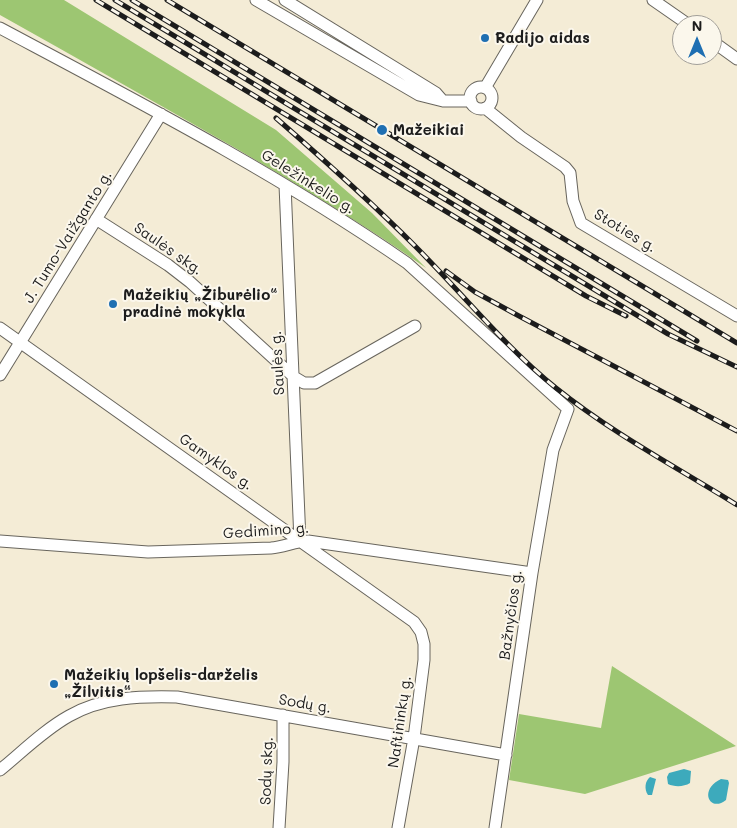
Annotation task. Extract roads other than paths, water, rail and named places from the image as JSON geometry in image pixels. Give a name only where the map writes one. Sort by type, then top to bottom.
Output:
[{"type":"street","points":[[256,0],[419,95],[444,101],[471,101],[478,108],[485,108],[492,100],[490,93],[485,88],[478,87],[473,91],[471,101]]},
{"type":"street","points":[[285,0],[436,93],[444,101]]},
{"type":"street","points":[[485,88],[537,0]]},
{"type":"street","points":[[653,0],[675,15]]},
{"type":"street","name":"Geležinkelio g.","points":[[0,28],[162,114],[285,185],[407,263],[568,409]]},
{"type":"street","points":[[722,48],[737,59]]},
{"type":"street","name":"Stoties g.","points":[[485,108],[522,137],[565,166],[570,173],[573,201],[581,223],[737,316]]},
{"type":"street","name":"J. Tumo-Vaižganto g.","points":[[0,375],[162,114]]},
{"type":"street","name":"Saulės g.","points":[[285,185],[300,541]]},
{"type":"street","name":"Saulės skg.","points":[[96,219],[168,265],[190,282],[294,377]]},
{"type":"street","points":[[294,377],[304,383],[315,383],[416,326]]},
{"type":"street","name":"Gamyklos g.","points":[[0,328],[414,622]]},
{"type":"street","name":"Bažnyčios g.","points":[[496,828],[532,573],[553,450],[568,409]]},
{"type":"street","name":"Gedimino g.","points":[[0,541],[148,552],[271,548],[300,541],[532,573]]},
{"type":"street","name":"Naftininkų g.","points":[[398,828],[414,738],[424,652],[421,632],[414,622]]},
{"type":"street","name":"Sodų g.","points":[[0,770],[53,726],[70,715],[106,701],[153,696],[177,697],[506,754]]},
{"type":"street","name":"Sodų skg.","points":[[279,828],[283,762],[283,715]]},
{"type":"water","points":[[684,769],[691,771],[690,783],[679,786],[668,784],[667,777],[669,773]]},
{"type":"water","points":[[650,777],[656,779],[652,795],[648,795],[646,785]]},
{"type":"water","points":[[721,779],[728,780],[729,783],[726,800],[715,804],[711,802],[708,794],[714,784]]},
{"type":"railway","points":[[96,0],[586,296],[626,316]]},
{"type":"railway","points":[[115,0],[668,334],[737,367]]},
{"type":"railway","points":[[132,0],[697,341]]},
{"type":"railway","points":[[167,0],[737,343]]},
{"type":"railway","points":[[276,118],[398,229],[501,337],[556,388],[622,435],[737,505]]},
{"type":"railway","points":[[446,271],[475,292],[737,431]]},
{"type":"place","name":"Radijo aidas","points":[[485,38]]},
{"type":"place","name":"Mažeikiai","points":[[382,130]]},
{"type":"place","name":"Mažeikių „Žiburėlio“ pradinė mokykla","points":[[113,304]]},
{"type":"place","name":"Mažeikių lopšelis-darželis „Žilvitis“","points":[[54,684]]}]
